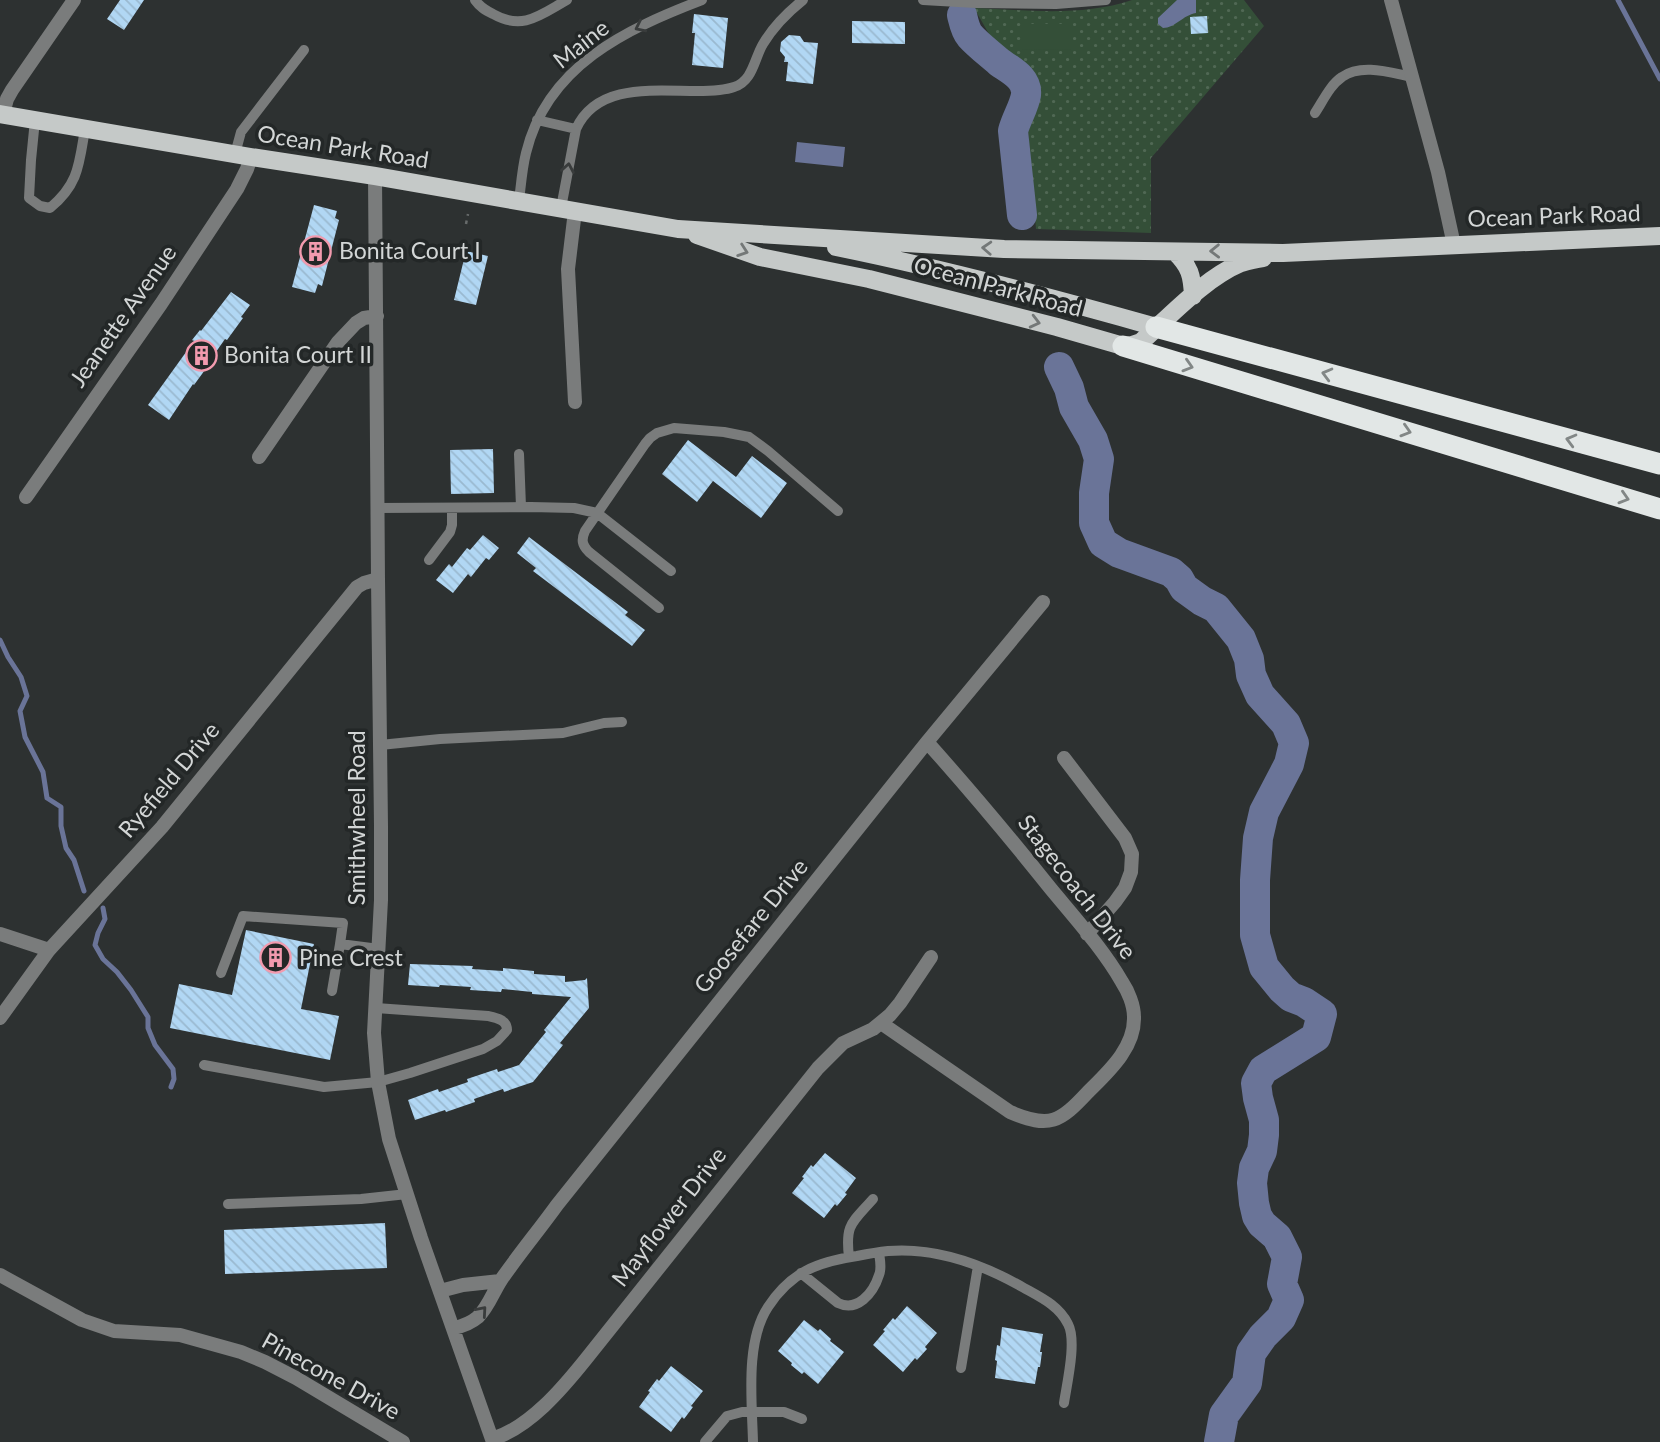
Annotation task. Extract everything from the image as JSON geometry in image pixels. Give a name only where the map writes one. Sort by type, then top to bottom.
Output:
[{"type":"highway","points":[[1156,327],[1660,464]]},
{"type":"highway","points":[[1123,346],[1660,509]]},
{"type":"main road","name":"Ocean Park Road","points":[[2,114],[678,229],[1004,249],[1283,253],[1660,236]]},
{"type":"main road","name":"Ocean Park Road","points":[[678,229],[760,257],[869,279],[1123,346],[1140,342],[1220,275],[1242,263],[1283,253]]},
{"type":"main road","points":[[764,233],[965,275],[1156,327]]},
{"type":"main road","points":[[1175,252],[1188,267],[1193,296]]},
{"type":"street","points":[[2,114],[12,90],[74,0]]},
{"type":"street","points":[[1391,0],[1438,172],[1454,245]]},
{"type":"street","name":"Jeanette Avenue","points":[[26,497],[161,304],[237,189],[247,169],[243,155]]},
{"type":"street","name":"Smithwheel Road","points":[[375,176],[381,876],[374,1033],[378,1082],[389,1139],[493,1441]]},
{"type":"street","points":[[568,210],[568,269],[575,402]]},
{"type":"street","points":[[259,457],[338,342],[356,323],[364,318],[377,316]]},
{"type":"street","name":"Ryefield Drive","points":[[0,1018],[49,950],[162,827],[357,587],[378,579]]},
{"type":"street","name":"Goosefare Drive","points":[[454,1328],[468,1324],[478,1317],[500,1281],[566,1194],[927,742],[1043,602]]},
{"type":"street","name":"Stagecoach Drive","points":[[881,1023],[1010,1112],[1040,1122],[1057,1120],[1067,1114],[1123,1053],[1131,1036],[1134,1016],[1130,998],[1122,982],[1087,934],[966,785],[927,742]]},
{"type":"street","points":[[1064,758],[1125,838],[1132,854],[1131,872],[1125,888],[1087,934]]},
{"type":"street","points":[[0,934],[49,950]]},
{"type":"street","name":"Mayflower Drive","points":[[493,1441],[519,1426],[560,1389],[818,1068],[843,1043],[881,1023],[900,1003],[931,957]]},
{"type":"street","name":"Pinecone Drive","points":[[0,1275],[95,1325],[122,1332],[180,1335],[225,1346],[265,1362],[403,1442]]},
{"type":"street","points":[[440,1292],[463,1285],[500,1281]]},
{"type":"lane","points":[[475,0],[502,20],[518,22],[529,20],[567,0]]},
{"type":"lane","name":"Maine","points":[[519,201],[526,153],[537,120],[558,87],[584,61],[642,25],[702,0]]},
{"type":"lane","points":[[568,210],[576,129],[582,117],[594,105],[620,94],[705,91],[734,87],[745,81],[764,43],[788,13],[803,0]]},
{"type":"lane","points":[[923,0],[1056,4],[1105,0]]},
{"type":"lane","points":[[243,155],[241,132],[304,50]]},
{"type":"lane","points":[[1315,113],[1333,86],[1342,77],[1355,71],[1378,71],[1412,77]]},
{"type":"lane","points":[[35,120],[29,198],[40,206],[50,208],[65,195],[78,170],[85,129]]},
{"type":"lane","points":[[537,120],[576,129]]},
{"type":"lane","points":[[659,608],[584,547],[582,537],[650,438],[674,428],[748,437],[838,511]]},
{"type":"lane","points":[[519,454],[522,507]]},
{"type":"lane","points":[[377,508],[574,508],[597,513],[671,571]]},
{"type":"lane","points":[[429,560],[450,532],[452,509]]},
{"type":"lane","points":[[380,745],[563,733],[604,723],[622,722]]},
{"type":"lane","points":[[221,973],[243,916],[343,923],[332,991]]},
{"type":"lane","points":[[340,944],[379,949]]},
{"type":"lane","points":[[204,1065],[324,1087],[378,1082],[484,1049],[497,1041],[507,1030],[503,1021],[488,1016],[376,1008]]},
{"type":"lane","points":[[228,1204],[361,1199],[407,1194]]},
{"type":"lane","points":[[849,1257],[846,1237],[851,1224],[873,1199]]},
{"type":"lane","points":[[801,1273],[838,1303],[844,1306],[857,1305],[870,1292],[880,1273],[879,1253]]},
{"type":"lane","points":[[753,1442],[752,1357],[759,1324],[767,1308],[792,1279],[819,1264],[879,1253],[934,1253],[962,1260],[1016,1283],[1050,1303],[1063,1316],[1073,1341],[1064,1403]]},
{"type":"lane","points":[[961,1368],[978,1266]]},
{"type":"lane","points":[[705,1442],[727,1416],[742,1412],[784,1412],[802,1419]]},
{"type":"path","points":[[466,224],[468,214]]},
{"type":"green space","points":[[1132,0],[1244,0],[1264,26],[1151,158],[1151,233],[1036,229],[1028,132],[1039,104],[1040,88],[1034,74],[996,46],[974,8],[1074,11]]},
{"type":"green space","points":[[1021,24],[1071,24],[1071,50],[1021,49]]},
{"type":"water","points":[[1177,0],[1196,0],[1196,13],[1163,28],[1158,24],[1158,18]]},
{"type":"water","points":[[797,142],[845,147],[843,167],[795,162]]},
{"type":"building","points":[[120,0],[144,0],[124,30],[107,19]]},
{"type":"building","points":[[694,14],[728,18],[723,68],[692,65]]},
{"type":"building","points":[[1207,16],[1208,33],[1191,34],[1190,17]]},
{"type":"building","points":[[852,21],[905,22],[905,44],[852,43]]},
{"type":"building","points":[[789,35],[800,36],[804,42],[818,43],[813,84],[786,81],[788,62],[784,62],[785,57],[780,51],[781,42]]},
{"type":"building","name":"Bonita Court I","points":[[314,205],[337,211],[335,218],[339,220],[322,286],[318,284],[315,293],[292,287]]},
{"type":"building","points":[[466,251],[488,256],[476,305],[454,300]]},
{"type":"building","name":"Bonita Court II","points":[[231,292],[250,305],[169,420],[148,405],[194,341],[192,340]]},
{"type":"building","points":[[688,440],[736,477],[752,456],[787,483],[761,518],[713,481],[697,502],[662,474]]},
{"type":"building","points":[[493,449],[494,493],[451,494],[450,450]]},
{"type":"building","points":[[483,535],[499,548],[489,560],[486,558],[471,577],[468,574],[453,593],[436,580],[449,564],[452,567],[467,548],[470,550]]},
{"type":"building","points":[[529,537],[628,612],[625,615],[645,630],[632,646],[533,571],[536,568],[517,553]]},
{"type":"building","points":[[246,930],[314,944],[301,1009],[339,1016],[330,1060],[170,1028],[179,984],[232,995]]},
{"type":"building","points":[[410,964],[534,971],[534,974],[565,976],[565,982],[587,978],[589,1008],[533,1082],[504,1092],[503,1089],[474,1099],[475,1102],[415,1120],[408,1100],[468,1082],[467,1079],[497,1069],[498,1072],[519,1065],[571,997],[502,989],[501,992],[470,990],[471,987],[408,985]]},
{"type":"building","points":[[825,1153],[856,1178],[845,1193],[847,1194],[824,1218],[792,1193],[811,1165],[813,1167]]},
{"type":"building","points":[[385,1223],[387,1268],[225,1274],[224,1230]]},
{"type":"building","points":[[907,1306],[937,1333],[925,1347],[927,1349],[903,1372],[873,1345],[893,1318],[895,1320]]},
{"type":"building","points":[[804,1320],[818,1331],[820,1329],[844,1352],[818,1384],[791,1365],[778,1351]]},
{"type":"building","points":[[1002,1327],[1043,1334],[1040,1367],[1035,1384],[995,1378],[997,1345],[1000,1346]]},
{"type":"building","points":[[671,1366],[703,1391],[684,1419],[682,1417],[671,1432],[639,1407],[657,1379],[659,1381]]},
{"type":"waterway","points":[[1618,0],[1660,79]]},
{"type":"waterway","points":[[962,15],[970,36],[1017,75],[1026,89],[1025,100],[1013,131],[1022,215]]},
{"type":"waterway","points":[[1059,367],[1074,407],[1093,440],[1099,459],[1094,493],[1094,523],[1103,543],[1119,553],[1171,572],[1184,588],[1216,608],[1241,639],[1260,695],[1286,724],[1294,743],[1289,764],[1264,812],[1258,838],[1255,935],[1264,967],[1282,989],[1322,1014],[1316,1037],[1263,1070],[1256,1083],[1264,1120],[1264,1135],[1262,1151],[1254,1168],[1254,1203],[1257,1216],[1277,1237],[1287,1257],[1282,1284],[1289,1300],[1281,1318],[1251,1353],[1247,1383],[1224,1415],[1219,1442]]},
{"type":"waterway","points":[[0,640],[21,677],[27,696],[20,711],[25,737],[43,772],[47,798],[61,807],[61,826],[66,848],[74,860],[84,891]]},
{"type":"waterway","points":[[103,908],[105,919],[95,945],[103,959],[131,990],[148,1017],[148,1028],[155,1045],[173,1069],[171,1087]]},
{"type":"place","name":"Bonita Court I","points":[[316,251]]},
{"type":"place","name":"Bonita Court II","points":[[201,355]]},
{"type":"place","name":"Pine Crest","points":[[276,958]]}]
